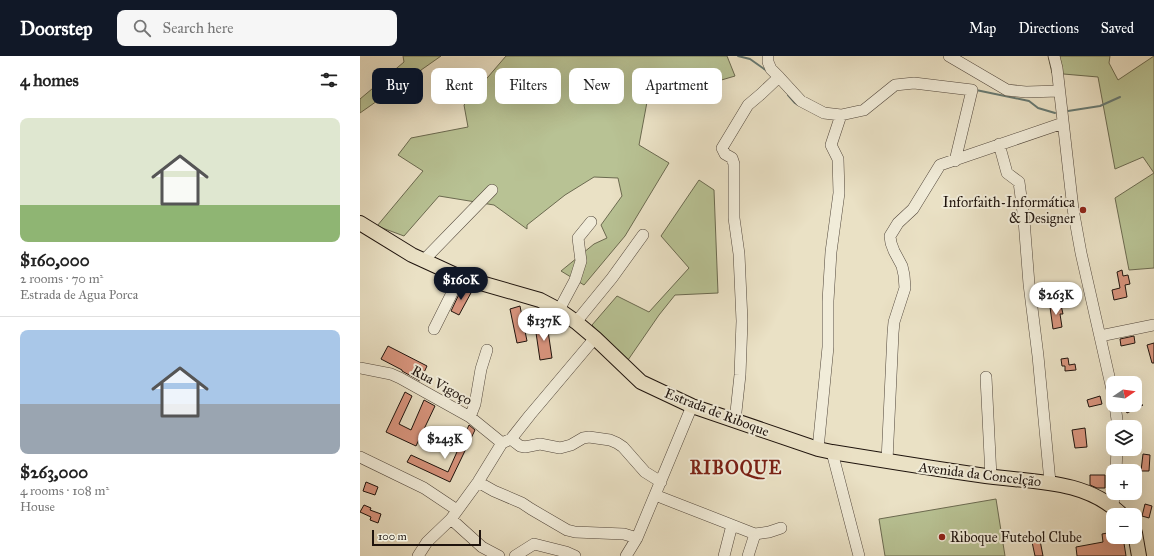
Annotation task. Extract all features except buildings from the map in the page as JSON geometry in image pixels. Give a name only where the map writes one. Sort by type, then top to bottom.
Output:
[{"type":"main road","name":"Estrada de Riboque","points":[[360,223],[423,261],[460,277],[540,300],[559,310],[595,338],[641,382],[692,406],[825,450]]},
{"type":"main road","name":"Avenida da Concelção","points":[[825,450],[990,477],[1050,482],[1083,490],[1116,505]]},
{"type":"main road","points":[[1137,544],[1139,556]]},
{"type":"street","points":[[768,56],[768,62],[771,69],[801,101],[824,113],[841,116],[864,110],[896,85],[914,83],[972,90],[955,161]]},
{"type":"street","points":[[949,56],[1007,90],[1026,92],[1059,91]]},
{"type":"street","points":[[1054,56],[1057,68],[1074,216],[1109,376]]},
{"type":"street","points":[[735,421],[740,375],[742,321],[740,262],[734,218],[734,164],[732,158],[725,154],[722,148],[748,105],[779,77]]},
{"type":"street","points":[[841,116],[831,145],[838,159],[838,193],[828,301],[825,450],[859,556]]},
{"type":"street","points":[[887,461],[894,322],[905,288],[902,266],[894,252],[890,236],[898,223],[912,209],[940,166],[999,144],[1063,123]]},
{"type":"street","points":[[999,144],[1007,173],[1019,182],[1050,482]]},
{"type":"street","points":[[423,261],[492,190]]},
{"type":"street","points":[[559,310],[575,280],[581,261],[578,238],[592,222]]},
{"type":"street","points":[[576,322],[612,278],[643,235]]},
{"type":"street","points":[[434,329],[460,277]]},
{"type":"street","points":[[1100,336],[1154,325]]},
{"type":"street","points":[[418,556],[427,542],[454,514],[506,441],[595,338]]},
{"type":"street","points":[[470,418],[475,404],[480,374],[487,350]]},
{"type":"street","name":"Rua Vigoço","points":[[360,368],[390,374],[470,418],[506,441],[520,446],[525,447],[546,444],[560,448],[589,437],[610,440],[622,447],[644,472],[661,482]]},
{"type":"street","points":[[986,377],[990,477]]},
{"type":"street","points":[[626,556],[637,538],[692,406]]},
{"type":"street","points":[[360,457],[424,488],[454,514],[482,547],[499,556]]},
{"type":"street","points":[[478,482],[494,491],[522,503],[567,530],[575,532],[624,534],[637,538]]},
{"type":"street","points":[[655,495],[755,534],[781,528]]},
{"type":"street","points":[[724,556],[732,525]]},
{"type":"street","points":[[748,556],[755,534]]},
{"type":"street","points":[[515,556],[534,544],[566,552],[575,556]]},
{"type":"green space","points":[[403,56],[441,56],[423,69],[397,68],[404,62]]},
{"type":"green space","points":[[506,56],[727,56],[735,76],[722,80],[722,68],[632,68],[632,104],[647,104],[639,145],[669,163],[625,236],[584,285],[561,271],[594,244],[607,238],[601,225],[622,196],[618,178],[594,177],[565,195],[527,225],[527,229],[494,205],[439,196],[404,236],[377,226],[423,171],[398,155],[411,138],[468,127],[464,105],[487,104],[487,78],[495,69],[495,104],[561,104],[561,68],[496,68]]},
{"type":"green space","points":[[1048,56],[1110,56],[1109,63],[1118,80],[1154,56],[1154,173],[1143,157],[1115,169],[1098,77],[1052,73]]},
{"type":"green space","points":[[372,89],[373,104],[360,113],[360,99]]},
{"type":"green space","points":[[1154,173],[1154,268],[1129,270],[1115,198]]},
{"type":"green space","points":[[699,180],[714,190],[718,293],[675,295],[659,315],[628,360],[592,325],[617,296],[649,312],[689,268],[661,236]]},
{"type":"green space","name":"Riboque Futebol Clube","points":[[996,499],[1005,556],[885,556],[879,519]]},
{"type":"waterway","points":[[738,56],[750,59],[767,71]]},
{"type":"waterway","points":[[976,90],[1029,101],[1038,108],[1055,113]]},
{"type":"waterway","points":[[788,95],[798,105]]},
{"type":"waterway","points":[[1068,111],[1100,106],[1120,97]]},
{"type":"place","name":"Inforfaith-Informática & Designer","points":[[1083,210]]},
{"type":"place","name":"Riboque Futebol Clube","points":[[942,537]]},
{"type":"district","name":"RIBOQUE","points":[[736,468]]}]
